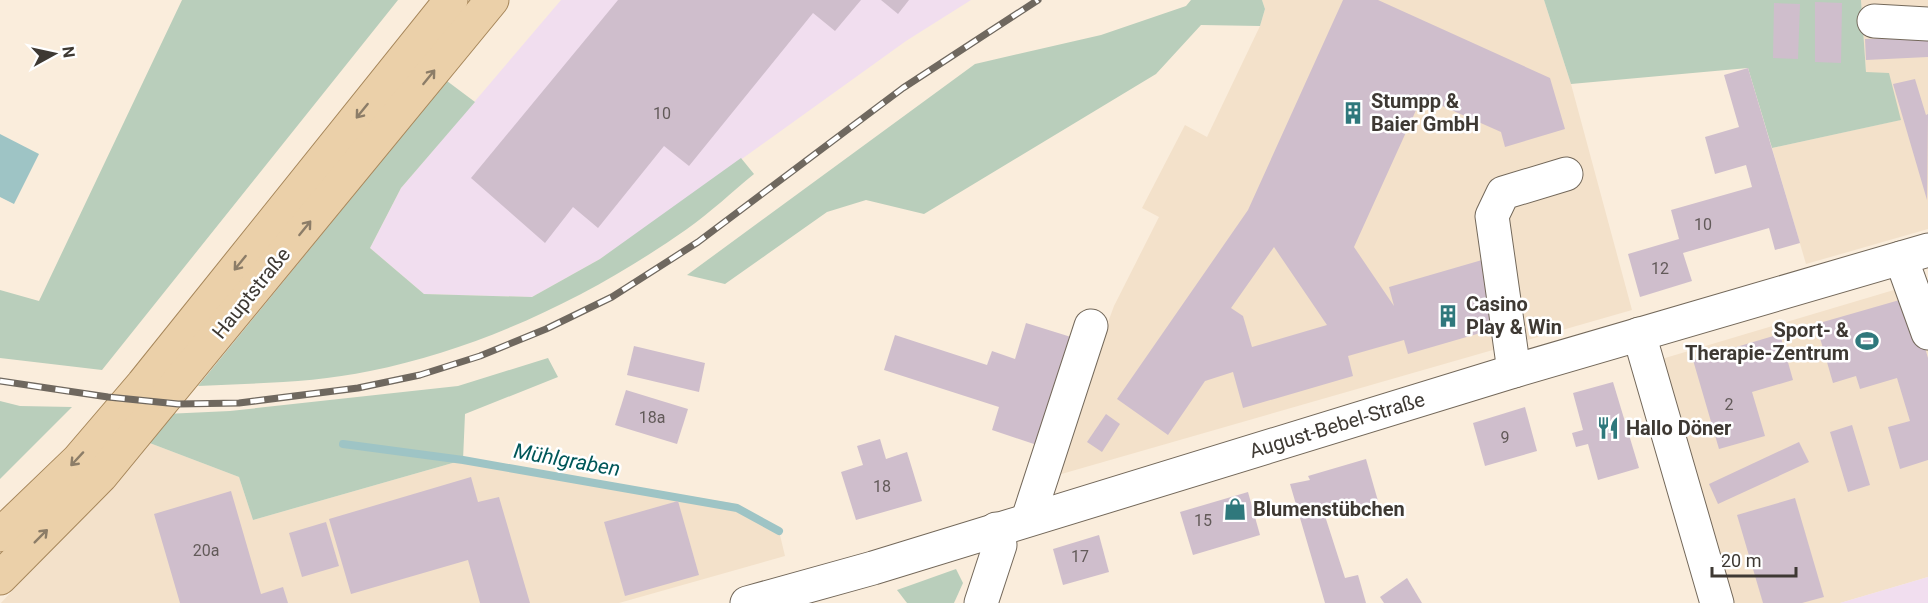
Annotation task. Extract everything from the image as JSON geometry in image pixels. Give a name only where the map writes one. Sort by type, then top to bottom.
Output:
[{"type":"main road","name":"Hauptstraße","points":[[0,536],[78,460],[143,384],[452,0]]},
{"type":"main road","name":"Hauptstraße","points":[[0,578],[101,476],[492,0]]},
{"type":"street","points":[[1874,21],[1928,24]]},
{"type":"street","points":[[1514,371],[1492,216],[1503,193],[1566,174]]},
{"type":"street","points":[[1914,254],[1928,333]]},
{"type":"street","name":"August-Bebel-Straße","points":[[747,603],[873,568],[1514,371],[1914,254]]},
{"type":"street","points":[[1028,519],[1091,326]]},
{"type":"street","points":[[1639,334],[1717,603]]},
{"type":"street","points":[[981,603],[1000,545],[996,529]]},
{"type":"shaded area","points":[[561,0],[971,0],[906,41],[643,230],[600,259],[532,297],[424,294],[370,248],[401,188]]},
{"type":"shaded area","points":[[1262,0],[1544,0],[1571,84],[1632,310],[1051,477],[1114,306],[1159,217],[1142,208],[1185,125],[1207,137],[1260,26],[1265,9]]},
{"type":"shaded area","points":[[1861,0],[1928,0],[1928,229],[1806,264],[1772,148],[1900,120],[1866,72]]},
{"type":"shaded area","points":[[1914,284],[1928,331],[1928,577],[1840,603],[1725,603],[1655,361]]},
{"type":"shaded area","points":[[147,442],[239,477],[253,520],[463,460],[738,504],[779,531],[785,556],[619,603],[1,603]]},
{"type":"shaded area","points":[[1928,577],[1928,603],[1840,603]]},
{"type":"green space","points":[[182,0],[398,0],[102,370],[0,358],[0,290],[39,301]]},
{"type":"green space","points":[[1191,0],[1262,0],[1265,9],[1260,26],[1201,25],[1156,74],[924,214],[866,200],[827,212],[725,284],[687,275],[975,64],[1101,35],[1186,6]]},
{"type":"green space","points":[[1544,0],[1861,0],[1866,72],[1889,73],[1901,120],[1772,148],[1748,68],[1571,84]]},
{"type":"green space","points":[[447,81],[475,102],[401,188],[370,248],[424,294],[532,297],[600,259],[741,158],[754,174],[696,222],[614,276],[536,316],[496,333],[412,361],[349,375],[284,382],[198,386]]},
{"type":"green space","points":[[548,358],[558,377],[465,414],[463,460],[253,520],[239,477],[147,442],[165,414],[230,411],[458,386]]},
{"type":"green space","points":[[0,401],[20,406],[72,407],[0,479]]},
{"type":"green space","points":[[956,569],[963,583],[954,603],[907,603],[897,590]]},
{"type":"water","points":[[0,134],[39,154],[14,204],[0,197]]},
{"type":"building","points":[[618,0],[861,0],[835,31],[813,13],[689,166],[664,146],[598,228],[573,207],[545,243],[471,178]]},
{"type":"building","points":[[881,0],[909,0],[898,14]]},
{"type":"building","points":[[1343,0],[1378,0],[1550,78],[1565,129],[1505,147],[1501,132],[1422,97],[1354,247],[1394,306],[1389,287],[1482,260],[1501,327],[1408,354],[1404,340],[1348,356],[1353,376],[1243,408],[1233,372],[1205,381],[1168,435],[1117,399],[1248,210]],"holes":[[[1274,247],[1327,325],[1252,347],[1243,316],[1231,308]]]},
{"type":"building","points":[[1815,2],[1842,3],[1841,63],[1815,62]]},
{"type":"building","points":[[1774,3],[1800,4],[1798,59],[1773,58]]},
{"type":"building","points":[[1928,36],[1928,57],[1866,60],[1865,39]]},
{"type":"building","points":[[1748,68],[1800,243],[1775,250],[1769,228],[1683,253],[1692,281],[1640,297],[1628,254],[1679,239],[1671,210],[1752,187],[1746,165],[1715,174],[1705,137],[1739,127],[1724,75]]},
{"type":"building","points":[[1915,79],[1926,115],[1928,114],[1927,200],[1893,84]]},
{"type":"building","name":"Sport- & Therapie-Zentrum","points":[[1910,297],[1928,358],[1928,460],[1900,469],[1888,427],[1910,421],[1897,378],[1860,389],[1856,376],[1833,383],[1816,324]]},
{"type":"building","points":[[1026,323],[1071,337],[1037,445],[992,430],[999,407],[884,370],[895,335],[987,365],[992,351],[1015,359]]},
{"type":"building","points":[[1780,334],[1793,380],[1752,392],[1765,436],[1719,449],[1693,360]]},
{"type":"building","points":[[634,346],[705,363],[699,392],[627,375]]},
{"type":"building","points":[[1613,382],[1639,468],[1598,480],[1588,444],[1576,447],[1572,433],[1583,430],[1573,393]]},
{"type":"building","points":[[626,390],[688,409],[677,444],[615,425]]},
{"type":"building","points":[[1525,407],[1537,451],[1485,466],[1473,423]]},
{"type":"building","points":[[1106,414],[1120,424],[1102,452],[1087,442]]},
{"type":"building","points":[[1852,425],[1870,485],[1848,492],[1830,432]]},
{"type":"building","points":[[880,439],[886,459],[907,452],[922,501],[856,520],[841,472],[863,465],[857,446]]},
{"type":"building","points":[[1799,442],[1809,462],[1718,504],[1709,484]]},
{"type":"building","points":[[1366,459],[1378,501],[1325,516],[1345,578],[1358,575],[1366,603],[1325,603],[1290,484],[1310,480],[1308,476]]},
{"type":"building","points":[[471,477],[478,502],[499,497],[530,603],[480,603],[468,560],[351,594],[329,519]]},
{"type":"building","points":[[231,491],[261,594],[283,587],[288,603],[180,603],[154,514]]},
{"type":"building","points":[[1248,492],[1260,535],[1193,555],[1180,512]]},
{"type":"building","points":[[1795,498],[1824,597],[1802,603],[1763,603],[1737,515]]},
{"type":"building","points":[[678,501],[699,575],[625,596],[604,522]]},
{"type":"building","points":[[326,522],[339,566],[302,577],[289,533]]},
{"type":"building","points":[[1099,535],[1109,572],[1063,585],[1053,549]]},
{"type":"building","points":[[1407,578],[1422,603],[1384,603],[1380,597]]},
{"type":"waterway","name":"Mühlgraben","points":[[343,444],[463,460],[737,508],[779,531]]},
{"type":"railway","points":[[0,381],[108,397],[178,404],[239,403],[358,388],[420,375],[480,356],[546,329],[612,297],[698,242],[903,88],[1038,0]]},
{"type":"place","name":"Stumpp & Baier GmbH","points":[[1353,113]]},
{"type":"place","name":"Casino Play & Win","points":[[1448,316]]},
{"type":"place","name":"Sport- & Therapie-Zentrum","points":[[1867,341]]},
{"type":"place","name":"Hallo Döner","points":[[1608,428]]},
{"type":"place","name":"Blumenstübchen","points":[[1235,509]]}]
